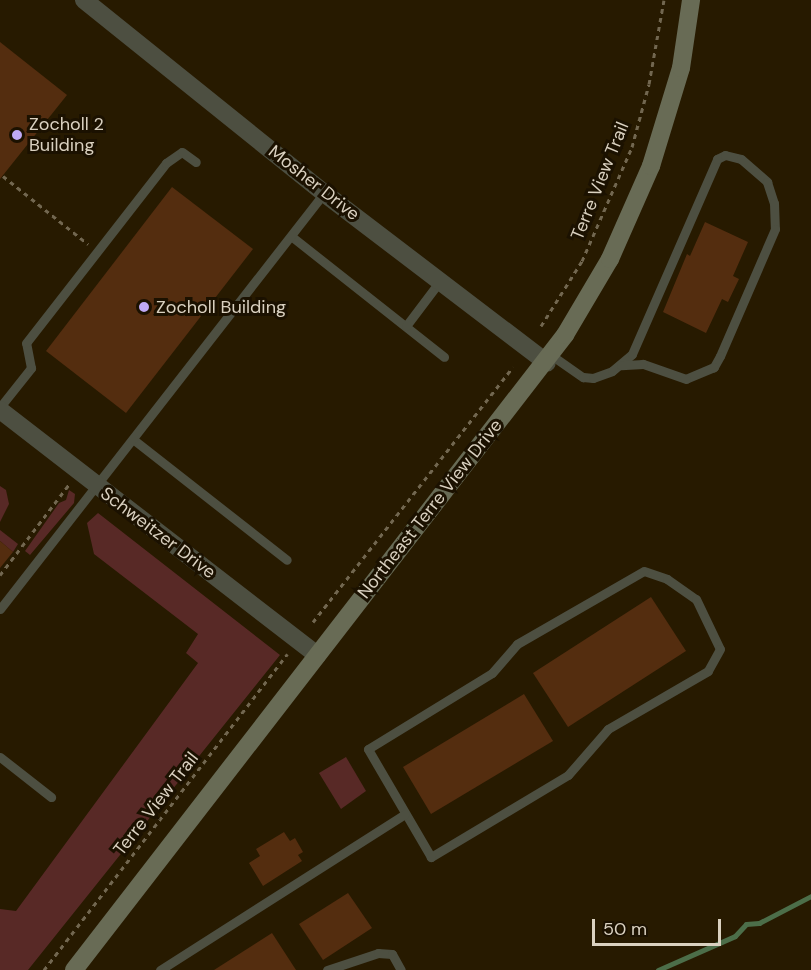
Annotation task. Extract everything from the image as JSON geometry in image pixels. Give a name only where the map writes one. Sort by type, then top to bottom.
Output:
[{"type":"main road","name":"Northeast Terre View Drive","points":[[75,970],[317,655],[549,359],[610,259],[651,166],[681,69],[692,0]]},
{"type":"street","name":"Mosher Drive","points":[[84,0],[324,193],[440,281],[549,359]]},
{"type":"street","name":"Schweitzer Drive","points":[[0,409],[78,472],[317,655]]},
{"type":"lane","points":[[0,409],[31,368],[26,343],[166,163],[182,152],[196,162]]},
{"type":"lane","points":[[549,359],[583,377],[593,378],[621,364],[632,354],[717,159],[725,155],[741,159],[767,182],[774,202],[775,229],[714,367],[686,379],[643,364],[621,364]]},
{"type":"lane","points":[[0,609],[134,440],[324,193]]},
{"type":"lane","points":[[291,236],[444,357]]},
{"type":"lane","points":[[406,326],[440,281]]},
{"type":"lane","points":[[134,440],[287,560]]},
{"type":"lane","points":[[644,571],[667,579],[696,599],[720,649],[708,671],[608,729],[568,775],[431,857],[405,814],[368,748],[492,674],[518,644],[644,571]]},
{"type":"lane","points":[[0,757],[51,797]]},
{"type":"lane","points":[[160,970],[405,814]]},
{"type":"lane","points":[[327,970],[378,953],[392,954],[401,970]]},
{"type":"path","name":"Terre View Trail","points":[[541,326],[582,261],[632,147],[649,84],[664,0]]},
{"type":"path","points":[[3,176],[96,250]]},
{"type":"path","points":[[313,622],[513,367]]},
{"type":"path","points":[[0,575],[78,472]]},
{"type":"path","name":"Terre View Trail","points":[[44,970],[287,654]]},
{"type":"shaded area","points":[[0,486],[6,490],[9,504],[0,522]]},
{"type":"shaded area","points":[[69,490],[75,494],[74,503],[30,555],[25,551],[59,503],[66,500]]},
{"type":"shaded area","points":[[98,513],[280,655],[28,970],[0,970],[0,909],[16,911],[198,663],[186,653],[198,634],[94,554],[87,523]]},
{"type":"shaded area","points":[[0,530],[18,544],[13,552],[0,541]]},
{"type":"shaded area","points":[[346,757],[366,791],[341,809],[319,773]]},
{"type":"building","name":"Zocholl 2 Building","points":[[0,42],[67,95],[0,179]]},
{"type":"building","name":"Zocholl Building","points":[[172,187],[253,249],[126,413],[46,351]]},
{"type":"building","points":[[705,222],[748,242],[733,276],[739,279],[728,302],[722,299],[706,333],[663,312],[687,254],[690,256]]},
{"type":"building","points":[[0,541],[13,552],[0,568]]},
{"type":"building","points":[[651,597],[686,651],[568,727],[533,673]]},
{"type":"building","points":[[524,694],[553,741],[431,814],[403,767]]},
{"type":"building","points":[[284,832],[290,841],[295,838],[303,852],[298,855],[302,861],[263,886],[249,863],[260,856],[256,849]]},
{"type":"building","points":[[348,893],[372,928],[323,960],[299,924]]},
{"type":"building","points":[[272,933],[296,970],[214,970]]},
{"type":"waterway","points":[[658,970],[735,936],[746,924],[759,923],[811,896]]},
{"type":"place","name":"Zocholl 2 Building","points":[[17,135]]},
{"type":"place","name":"Zocholl Building","points":[[144,307]]}]
